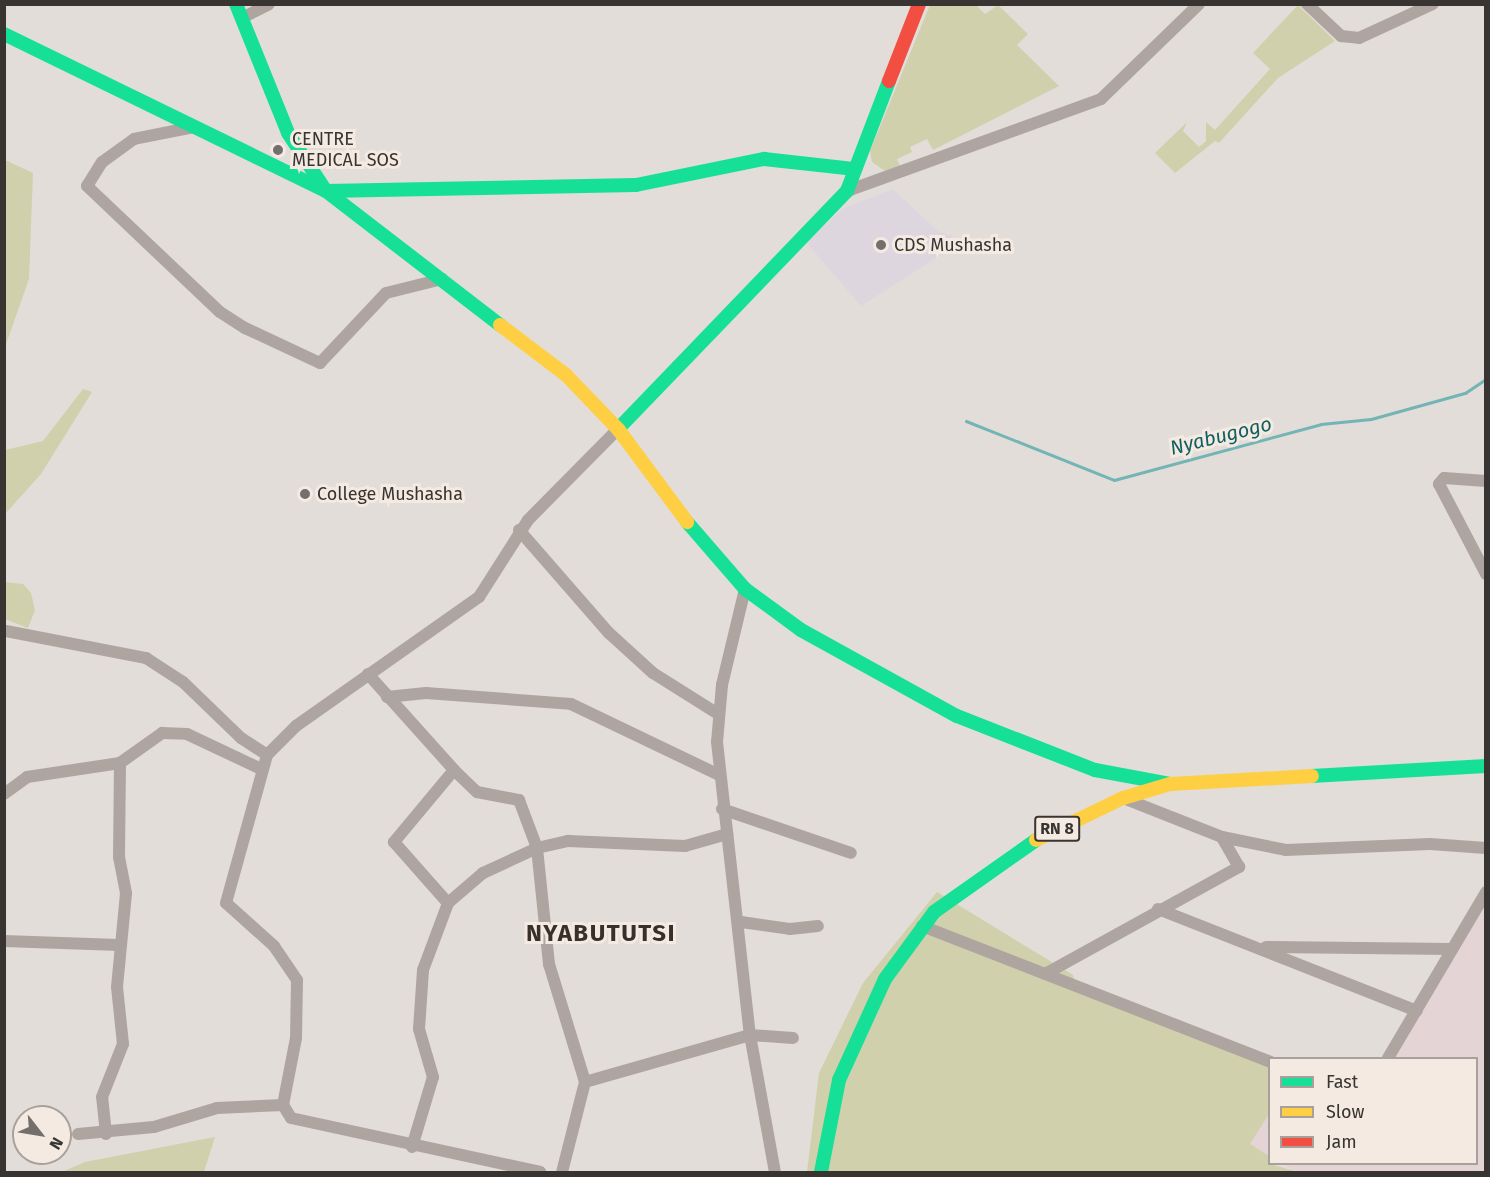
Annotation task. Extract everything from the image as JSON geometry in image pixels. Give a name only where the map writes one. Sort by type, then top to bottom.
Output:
[{"type":"street","points":[[236,4],[288,133],[326,191]]},
{"type":"street","points":[[242,18],[269,4]]},
{"type":"street","points":[[540,1173],[412,1147],[291,1118],[283,1105],[296,1038],[297,980],[274,945],[226,903],[261,769],[267,755],[296,726],[479,597],[519,530],[847,191],[919,4]]},
{"type":"street","points":[[847,191],[1101,99],[1199,4]]},
{"type":"street","points":[[1307,4],[1341,36],[1359,38],[1433,4]]},
{"type":"street","points":[[4,34],[326,191],[566,375],[618,429],[700,540],[745,589],[801,630],[957,716],[1095,770],[1170,784]]},
{"type":"street","points":[[194,128],[134,139],[102,162],[87,186],[220,312],[245,328],[320,363],[386,293],[442,279]]},
{"type":"street","points":[[326,191],[636,185],[765,159],[855,169]]},
{"type":"street","points":[[1485,481],[1444,478],[1439,484],[1485,574]]},
{"type":"street","points":[[519,530],[609,633],[661,678],[718,714]]},
{"type":"street","points":[[745,589],[718,714],[719,775],[722,809],[741,922],[750,1035],[775,1173]]},
{"type":"street","points":[[6,630],[146,657],[267,755]]},
{"type":"street","points":[[368,674],[454,770],[477,792],[519,800],[537,848],[549,963],[585,1082],[562,1173]]},
{"type":"street","points":[[387,697],[426,693],[572,704],[719,775]]},
{"type":"street","points":[[4,794],[27,777],[120,763],[154,735],[179,733],[261,769]]},
{"type":"street","points":[[106,1134],[102,1096],[123,1044],[119,945],[126,893],[119,857],[120,763]]},
{"type":"street","name":"RN 8","points":[[821,1173],[839,1080],[854,1041],[885,979],[922,926],[1036,840],[1123,798],[1170,784],[1485,766]]},
{"type":"street","points":[[448,903],[394,842],[454,770]]},
{"type":"street","points":[[1123,798],[1222,837],[1286,850],[1430,844],[1485,848]]},
{"type":"street","points":[[722,809],[851,853]]},
{"type":"street","points":[[412,1147],[433,1077],[419,1029],[422,978],[448,903],[483,873],[537,848],[568,841],[685,846],[727,834]]},
{"type":"street","points":[[1045,974],[1158,909],[1239,867],[1222,837]]},
{"type":"street","points":[[1389,1057],[1485,892]]},
{"type":"street","points":[[1158,909],[1259,946],[1417,1011]]},
{"type":"street","points":[[741,922],[790,929],[818,926]]},
{"type":"street","points":[[922,926],[1268,1062]]},
{"type":"street","points":[[4,940],[119,945]]},
{"type":"street","points":[[1259,946],[1452,949]]},
{"type":"street","points":[[585,1082],[750,1035],[793,1038]]},
{"type":"street","points":[[78,1134],[106,1134],[217,1108],[283,1105]]},
{"type":"shaded area","name":"CDS Mushasha","points":[[893,189],[939,232],[952,236],[952,248],[861,306],[807,243],[842,209]]},
{"type":"shaded area","points":[[1485,900],[1485,1172],[1298,1172],[1285,1165],[1478,1165],[1478,1057],[1391,1057]]},
{"type":"shaded area","points":[[1268,1116],[1268,1155],[1249,1144]]},
{"type":"green space","points":[[930,5],[976,5],[985,14],[998,5],[1028,34],[1017,45],[1059,86],[933,150],[927,139],[910,147],[912,152],[897,159],[900,166],[885,171],[872,162],[870,151]]},
{"type":"green space","points":[[1298,5],[1335,41],[1278,78],[1219,143],[1215,141],[1175,173],[1155,153],[1187,122],[1183,131],[1199,147],[1206,141],[1206,122],[1215,130],[1270,69],[1253,53]]},
{"type":"green space","points":[[5,160],[33,173],[29,279],[5,347]]},
{"type":"green space","points":[[83,389],[92,392],[41,474],[5,514],[5,450],[43,441]]},
{"type":"green space","points":[[5,582],[23,584],[31,593],[35,610],[28,628],[5,619]]},
{"type":"green space","points":[[937,892],[1073,975],[1079,993],[1268,1066],[1268,1116],[1250,1144],[1268,1155],[1268,1165],[1298,1172],[807,1172],[819,1073],[863,983]]},
{"type":"green space","points":[[215,1137],[204,1172],[62,1172],[85,1162]]},
{"type":"waterway","name":"Nyabugogo","points":[[966,421],[1114,480],[1321,424],[1371,419],[1465,393],[1486,379]]},
{"type":"traffic: fast","points":[[236,4],[288,133],[326,191],[636,185],[764,159],[855,169]]},
{"type":"traffic: fast","points":[[4,34],[326,191],[500,325]]},
{"type":"traffic: fast","points":[[618,429],[847,191],[889,81]]},
{"type":"traffic: fast","points":[[687,522],[745,589],[801,630],[957,716],[1095,770],[1170,784]]},
{"type":"traffic: fast","points":[[1312,776],[1486,766]]},
{"type":"traffic: fast","points":[[821,1172],[839,1080],[885,979],[934,912],[1036,840]]},
{"type":"traffic: slow","points":[[500,325],[566,375],[618,429],[687,522]]},
{"type":"traffic: slow","points":[[1036,840],[1123,798],[1170,784],[1312,776]]},
{"type":"traffic: jam","points":[[889,81],[919,4]]},
{"type":"place","name":"CENTRE MEDICAL SOS","points":[[278,150]]},
{"type":"place","name":"CDS Mushasha","points":[[881,245]]},
{"type":"place","name":"College Mushasha","points":[[305,494]]},
{"type":"district","name":"NYABUTUTSI","points":[[601,934]]}]
